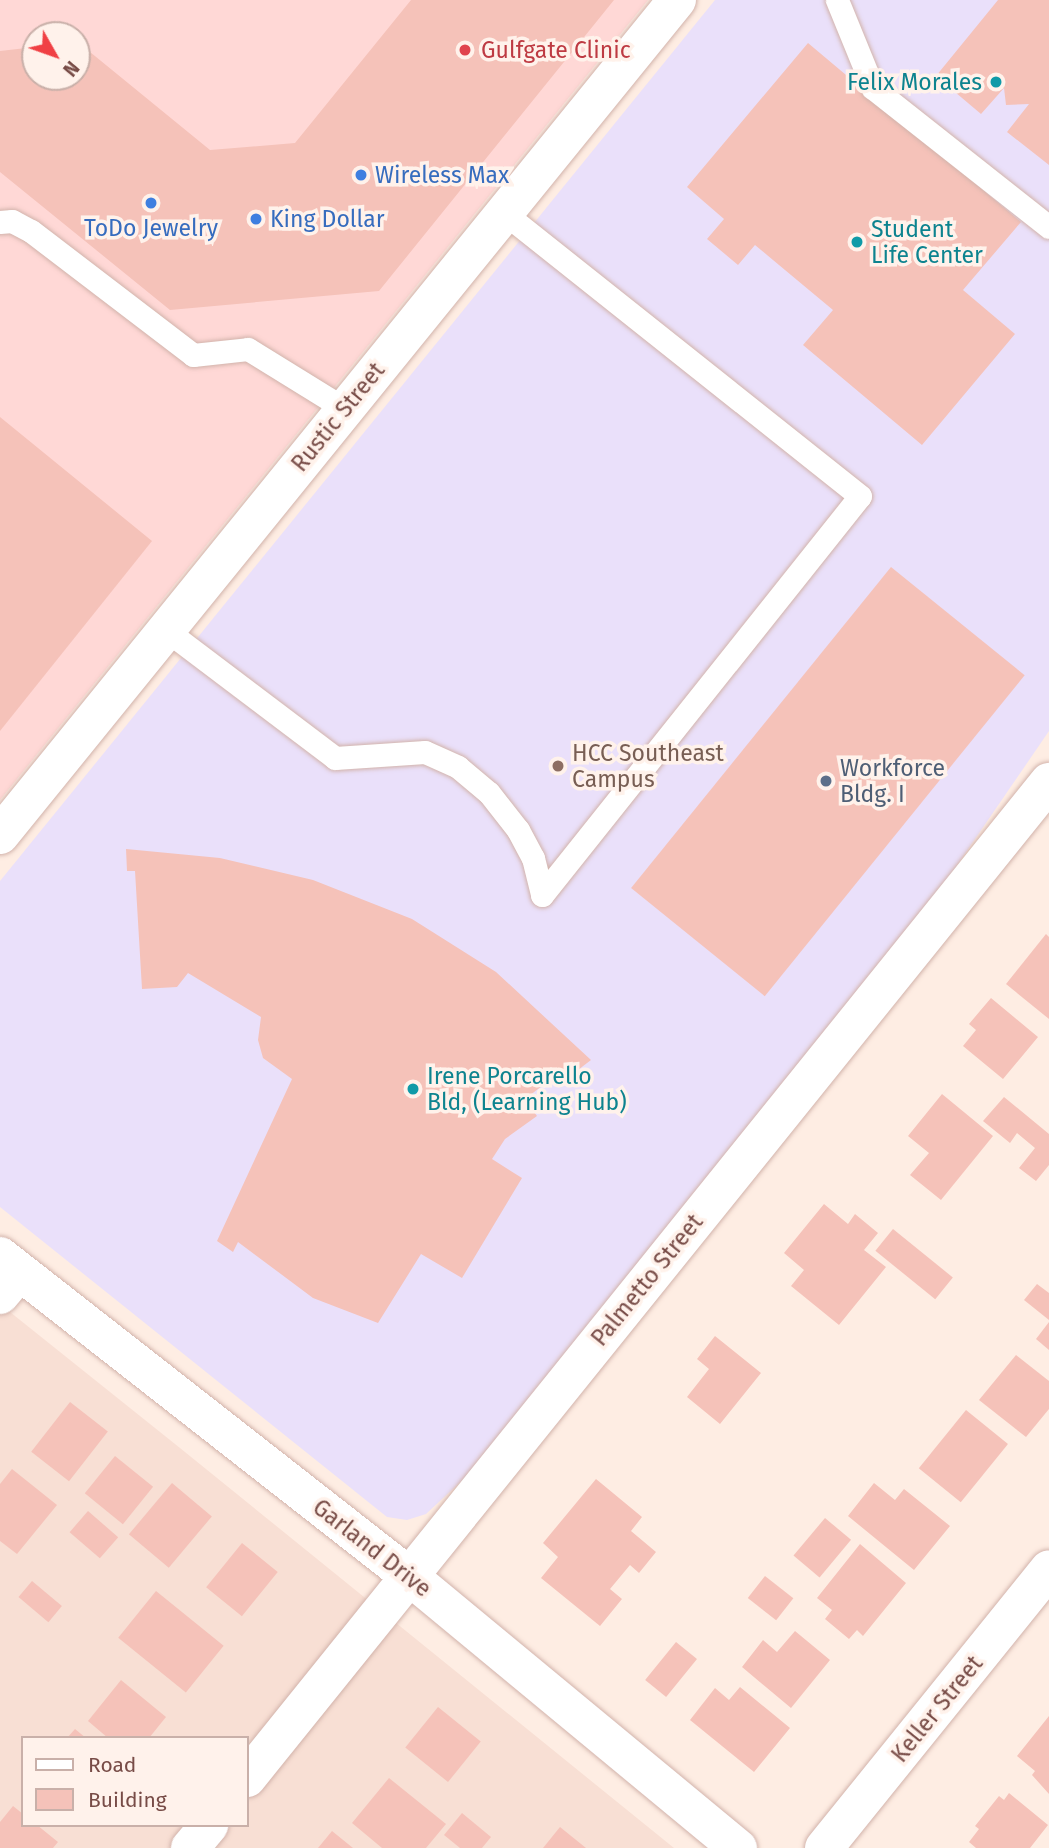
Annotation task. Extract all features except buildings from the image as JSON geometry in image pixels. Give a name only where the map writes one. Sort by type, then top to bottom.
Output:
[{"type":"street","name":"Rustic Street","points":[[0,835],[677,0]]},
{"type":"street","name":"Palmetto Street","points":[[248,1777],[1049,782]]},
{"type":"street","name":"Garland Drive","points":[[6,1274],[409,1576],[738,1848]]},
{"type":"street","name":"Keller Street","points":[[824,1848],[1049,1569]]},
{"type":"street","points":[[190,1848],[207,1827]]},
{"type":"lane","points":[[837,0],[873,88],[1049,227]]},
{"type":"lane","points":[[166,630],[335,758],[425,752],[458,767],[489,793],[518,830],[533,858],[542,895],[860,496],[504,213]]},
{"type":"lane","points":[[0,222],[12,221],[31,230],[193,355],[248,349],[345,409]]},
{"type":"shaded area","points":[[0,0],[648,0],[0,800]]},
{"type":"shaded area","name":"HCC Southeast Campus","points":[[715,0],[1049,0],[1049,731],[925,912],[483,1461],[426,1514],[407,1520],[387,1517],[0,1207],[0,881]]},
{"type":"shaded area","points":[[0,1304],[180,1448],[674,1848],[0,1848]]},
{"type":"place","name":"Gulfgate Clinic","points":[[465,50]]},
{"type":"place","name":"Felix Morales","points":[[996,82]]},
{"type":"place","name":"Wireless Max","points":[[361,175]]},
{"type":"place","name":"ToDo Jewelry","points":[[151,203]]},
{"type":"place","name":"King Dollar","points":[[256,219]]},
{"type":"place","name":"Student Life Center","points":[[857,242]]},
{"type":"place","name":"HCC Southeast Campus","points":[[558,766]]},
{"type":"place","name":"Workforce Bldg. I","points":[[826,781]]},
{"type":"place","name":"Irene Porcarello Bld, (Learning Hub)","points":[[413,1089]]}]
